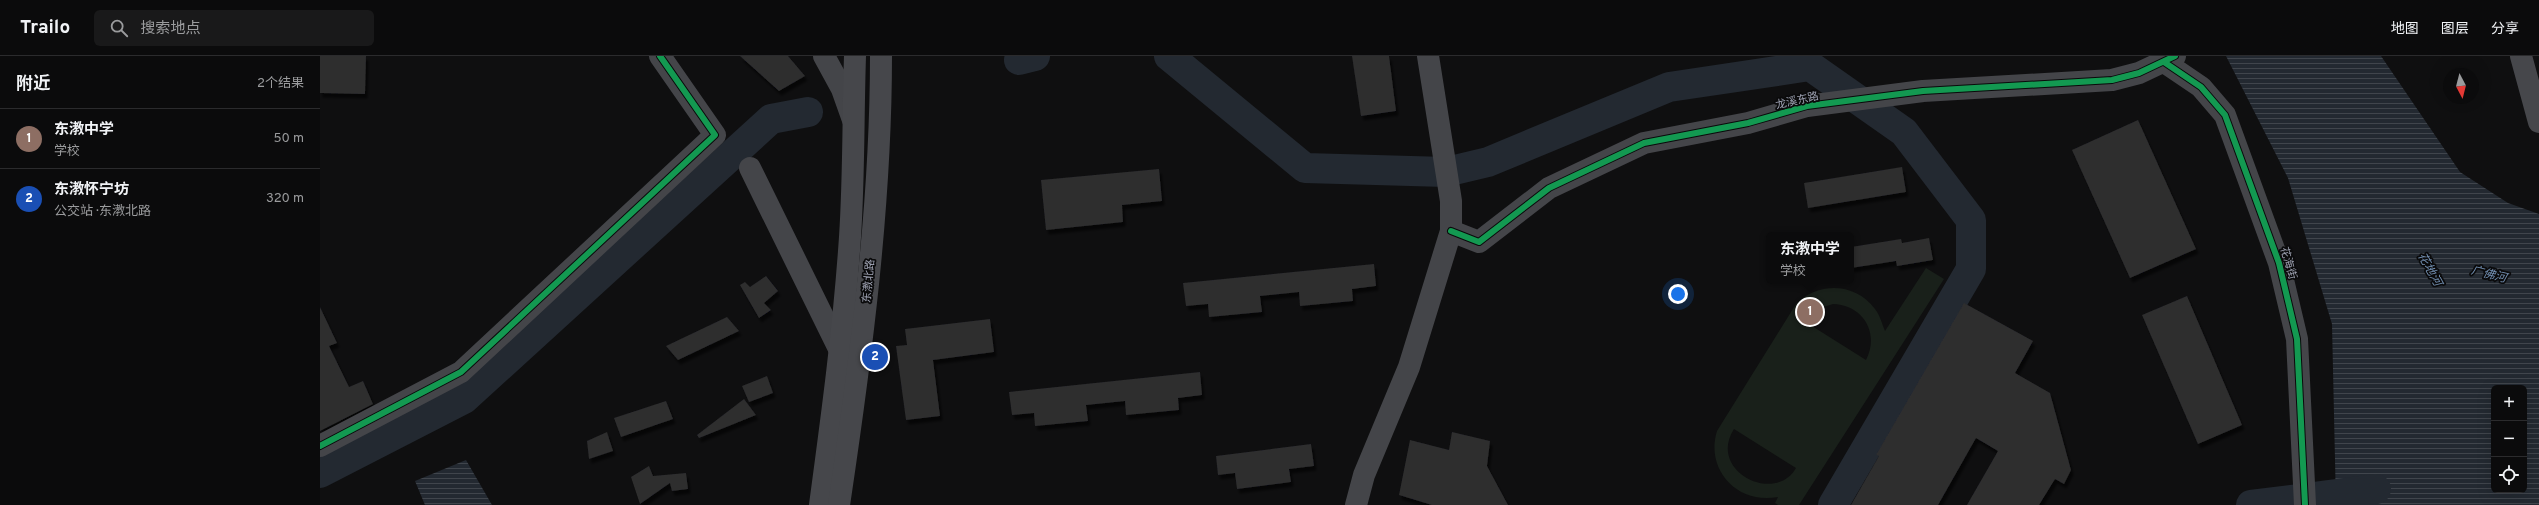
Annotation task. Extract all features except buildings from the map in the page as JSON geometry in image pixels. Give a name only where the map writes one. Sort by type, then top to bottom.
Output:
[{"type":"main road","name":"东漖北路","points":[[820,505],[840,351],[850,236],[855,56]]},
{"type":"main road","name":"东漖北路","points":[[839,505],[864,323],[881,56]]},
{"type":"main road","points":[[2521,56],[2539,122]]},
{"type":"street","points":[[320,446],[461,372],[715,135],[660,56]]},
{"type":"street","points":[[824,56],[842,89],[853,120]]},
{"type":"street","points":[[880,85],[890,56]]},
{"type":"street","points":[[1356,505],[1364,475],[1409,367],[1452,231],[1451,201],[1428,56]]},
{"type":"street","name":"龙溪东路","points":[[1452,231],[1480,242],[1549,188],[1644,143],[1748,123],[1807,106],[1923,92],[2033,83],[2104,80],[2139,73],[2170,59]]},
{"type":"street","name":"花海街","points":[[2170,59],[2201,88],[2225,115],[2280,263],[2297,339],[2305,505]]},
{"type":"street","points":[[750,168],[840,351]]},
{"type":"shaded area","points":[[1926,268],[1944,279],[1799,505],[1778,505],[1775,503],[1778,497],[1763,498],[1749,495],[1738,490],[1728,481],[1720,471],[1716,458],[1714,445],[1717,431],[1796,304],[1805,297],[1825,289],[1836,288],[1847,290],[1867,300],[1880,317],[1885,331]],"holes":[[[1833,304],[1853,309],[1866,322],[1870,331],[1871,340],[1870,350],[1866,360],[1804,321],[1814,310]],[[1734,429],[1796,468],[1786,479],[1774,483],[1760,483],[1747,478],[1736,470],[1729,458],[1728,444]]]},
{"type":"water","points":[[2226,56],[2381,56],[2460,172],[2508,203],[2539,214],[2539,505],[2336,505],[2332,324],[2288,178]]},
{"type":"water","points":[[466,460],[492,505],[425,505],[415,481]]},
{"type":"waterway","points":[[1019,60],[1035,56]]},
{"type":"waterway","points":[[1169,56],[1305,168],[1446,172],[1488,162],[1669,87],[1810,66],[1904,132],[1971,220],[1971,269],[1833,505]]},
{"type":"waterway","points":[[320,473],[464,399],[771,119],[808,112]]},
{"type":"waterway","points":[[2251,505],[2376,489]]},
{"type":"cycle path","points":[[320,446],[461,372],[715,135],[660,56]]},
{"type":"cycle path","points":[[1451,231],[1479,242],[1549,188],[1644,143],[1748,123],[1807,106],[1923,91],[2112,80],[2139,73],[2175,56]]},
{"type":"cycle path","points":[[2164,62],[2201,87],[2225,115],[2279,263],[2297,339],[2305,505]]},
{"type":"place","name":"东漖中学","points":[[1810,312]]},
{"type":"place","name":"东漖怀宁坊","points":[[875,357]]},
{"type":"water label","name":"花地河","points":[[2430,269]]},
{"type":"water label","name":"广佛河","points":[[2489,274]]}]
